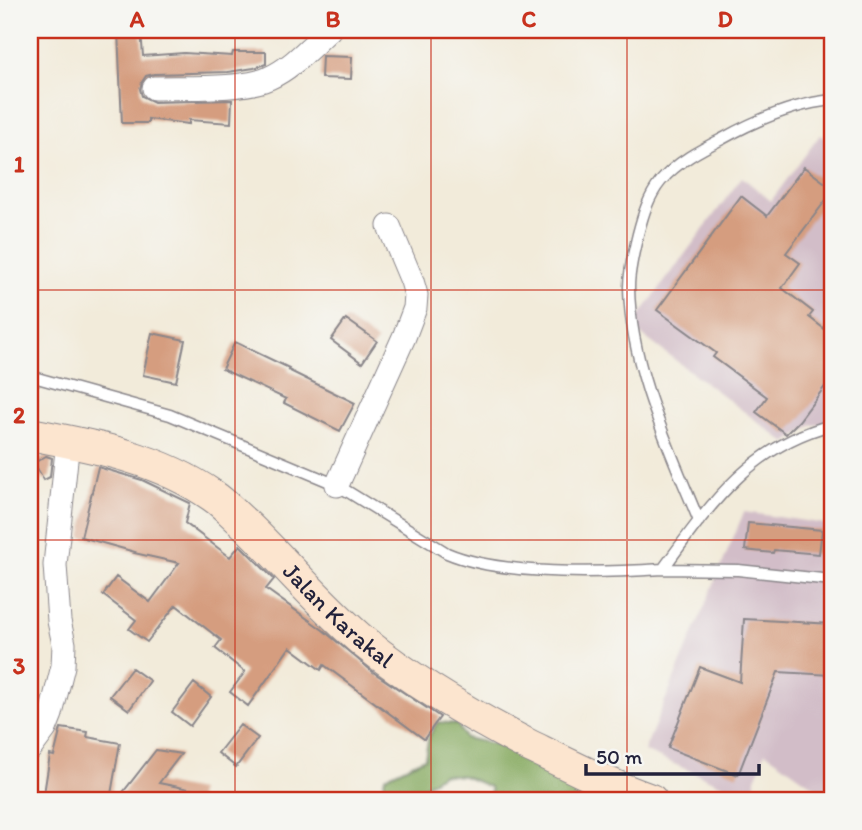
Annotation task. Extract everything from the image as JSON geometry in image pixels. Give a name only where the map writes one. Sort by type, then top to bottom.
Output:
[{"type":"main road","name":"Jalan Karakal","points":[[30,434],[134,456],[190,482],[215,498],[270,547],[348,627],[411,676],[473,716],[574,768],[622,790],[652,800]]},
{"type":"street","points":[[154,88],[237,84],[270,78],[304,54],[329,30]]},
{"type":"street","points":[[337,485],[415,308],[416,295],[412,281],[389,226]]},
{"type":"street","points":[[30,749],[51,714],[64,666],[55,565],[68,441]]},
{"type":"lane","points":[[699,521],[640,363],[631,314],[631,270],[645,207],[662,180],[676,166],[709,145],[770,115],[832,100]]},
{"type":"lane","points":[[30,376],[170,415],[337,485],[447,553],[475,563],[550,570],[738,570],[832,580]]},
{"type":"lane","points":[[663,569],[725,489],[751,464],[776,447],[832,425]]},
{"type":"shaded area","points":[[820,135],[832,143],[832,424],[812,425],[786,443],[631,327],[742,177],[771,201]]},
{"type":"shaded area","points":[[744,512],[832,525],[832,799],[765,752],[750,797],[644,751]]},
{"type":"green space","points":[[438,722],[457,724],[465,738],[509,747],[526,763],[550,765],[595,800],[483,800],[491,792],[490,787],[464,776],[442,774],[413,794],[394,796],[384,782],[385,777],[425,758],[429,736]]},
{"type":"building","points":[[118,30],[141,30],[143,56],[184,53],[232,56],[233,52],[266,52],[266,64],[228,72],[154,74],[146,76],[142,82],[142,96],[154,102],[232,100],[231,123],[189,120],[189,124],[148,119],[148,123],[122,123]]},
{"type":"building","points":[[322,56],[352,57],[351,79],[321,78]]},
{"type":"building","points":[[804,167],[832,188],[832,192],[786,253],[800,263],[782,288],[813,312],[809,317],[832,335],[832,377],[786,434],[756,412],[767,397],[713,357],[716,353],[657,310],[741,196],[767,216]]},
{"type":"building","points":[[346,319],[377,341],[362,363],[331,340]]},
{"type":"building","points":[[152,333],[185,340],[176,382],[143,375]]},
{"type":"building","points":[[235,342],[355,403],[340,431],[284,403],[286,399],[222,369]]},
{"type":"building","points":[[46,456],[52,458],[50,477],[44,480],[34,463]]},
{"type":"building","points":[[98,467],[142,480],[190,503],[185,523],[230,557],[240,545],[274,579],[266,589],[323,630],[373,672],[440,717],[424,739],[324,665],[321,670],[290,647],[248,706],[230,692],[245,672],[215,648],[221,640],[176,605],[147,642],[129,629],[136,620],[103,595],[116,577],[150,602],[179,563],[81,537]]},
{"type":"building","points":[[748,523],[822,530],[819,554],[745,550]]},
{"type":"building","points":[[744,619],[832,624],[832,675],[778,672],[738,775],[668,748],[700,667],[740,682]]},
{"type":"building","points":[[132,668],[150,681],[129,710],[110,696]]},
{"type":"building","points":[[194,683],[211,697],[190,726],[172,712]]},
{"type":"building","points":[[240,725],[258,738],[236,767],[218,753]]},
{"type":"building","points":[[61,728],[88,732],[87,737],[120,743],[110,800],[43,800],[50,755],[54,756]]},
{"type":"building","points":[[156,750],[181,754],[159,783],[199,791],[198,800],[117,800]]}]
